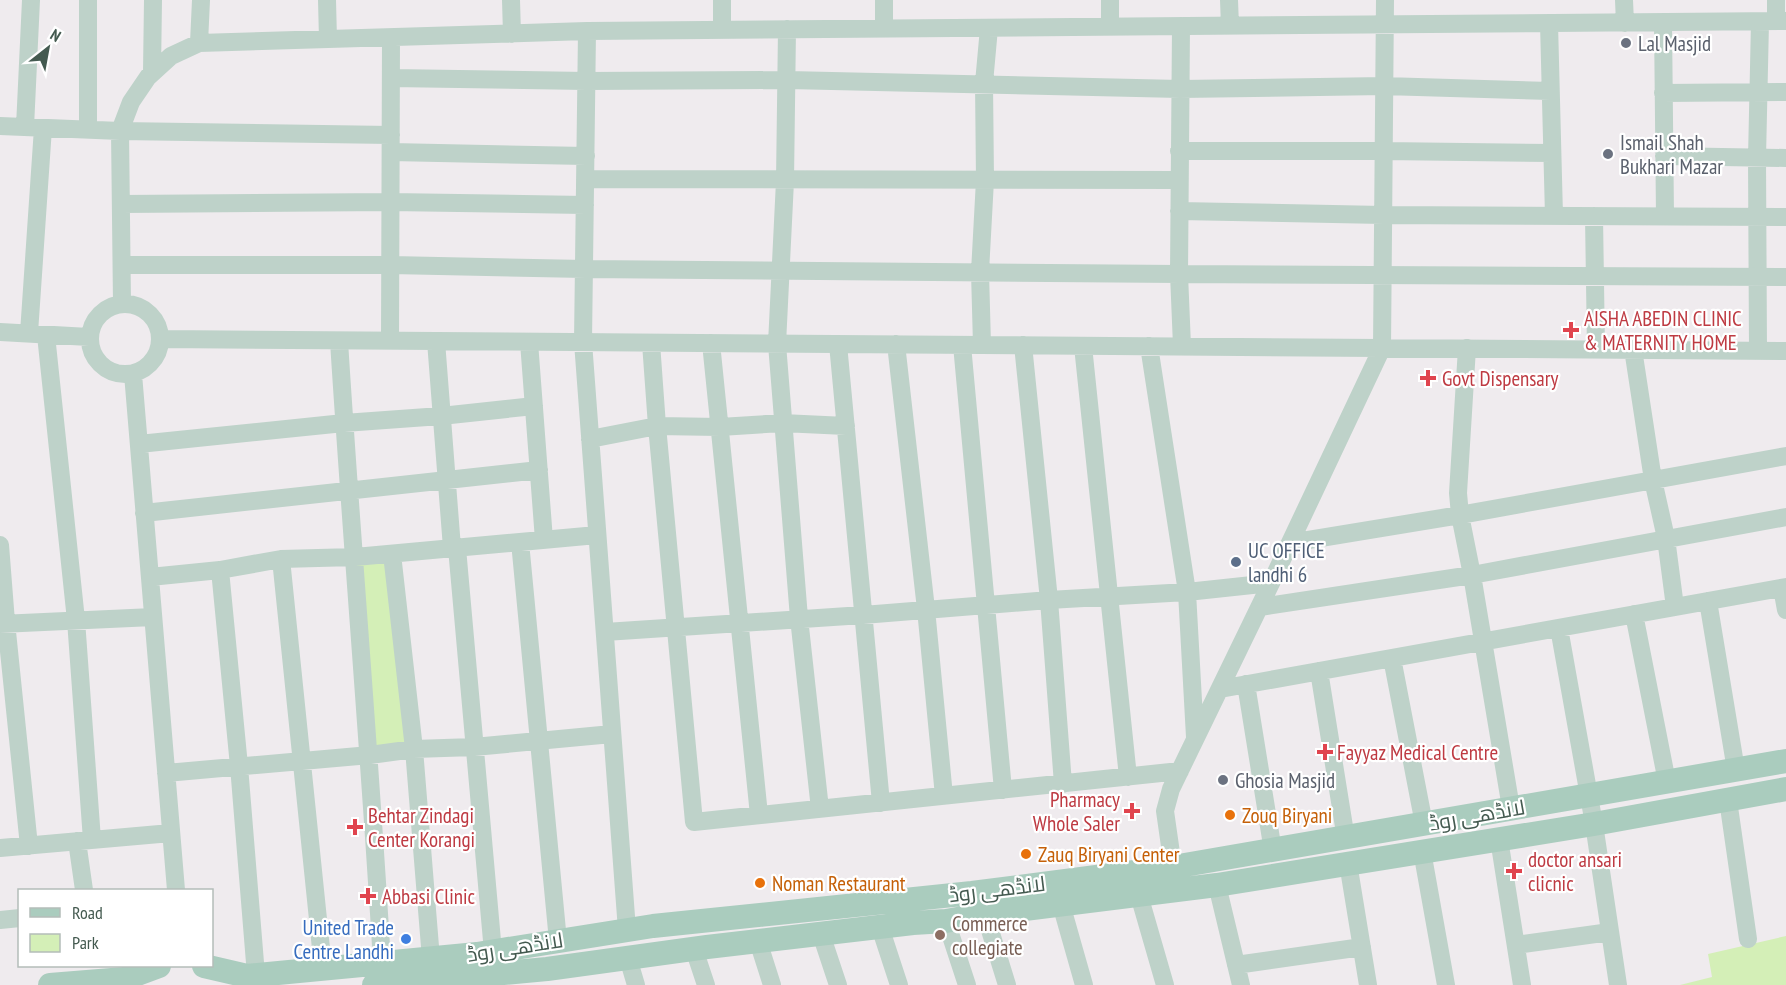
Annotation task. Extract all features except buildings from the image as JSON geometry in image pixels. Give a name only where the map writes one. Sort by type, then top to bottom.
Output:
[{"type":"main road","name":"لانڈھی روڈ","points":[[378,974],[431,959],[493,952],[653,926],[972,893],[1173,867],[1786,761]]},
{"type":"main road","name":"لانڈھی روڈ","points":[[213,967],[247,976],[323,968],[378,974],[418,983],[550,977],[621,959],[693,949],[946,921],[985,914],[1217,885],[1594,824],[1786,789]]},
{"type":"main road","points":[[653,926],[657,954]]},
{"type":"main road","points":[[616,931],[621,959]]},
{"type":"main road","points":[[210,967],[220,985]]},
{"type":"main road","points":[[50,985],[95,974],[124,979],[155,972]]},
{"type":"street","points":[[31,0],[37,334],[75,620],[85,841],[84,889]]},
{"type":"street","points":[[88,0],[88,130]]},
{"type":"street","points":[[152,72],[153,0]]},
{"type":"street","points":[[199,42],[201,0]]},
{"type":"street","points":[[327,0],[328,39]]},
{"type":"street","points":[[511,0],[512,34]]},
{"type":"street","points":[[722,0],[722,30]]},
{"type":"street","points":[[884,0],[884,29]]},
{"type":"street","points":[[1110,0],[1110,27]]},
{"type":"street","points":[[1229,0],[1230,26]]},
{"type":"street","points":[[1173,867],[1165,811],[1171,789],[1382,348],[1385,0]]},
{"type":"street","points":[[1624,0],[1624,23]]},
{"type":"street","points":[[1758,350],[1757,158],[1760,92],[1776,0]]},
{"type":"street","points":[[122,304],[120,131],[131,102],[152,72],[171,56],[199,42],[587,31],[1774,21]]},
{"type":"street","points":[[1663,22],[1665,216]]},
{"type":"street","points":[[1549,23],[1554,216]]},
{"type":"street","points":[[1181,26],[1179,274],[1182,346]]},
{"type":"street","points":[[982,345],[980,272],[985,180],[984,83],[989,28]]},
{"type":"street","points":[[787,29],[785,181],[777,344],[799,618],[820,809]]},
{"type":"street","points":[[587,31],[583,342],[612,734],[616,931]]},
{"type":"street","points":[[390,341],[391,38]]},
{"type":"street","points":[[391,78],[586,81],[788,80],[1180,89],[1384,86],[1550,91]]},
{"type":"street","points":[[1663,93],[1786,92]]},
{"type":"street","points":[[0,126],[391,144],[586,156]]},
{"type":"street","points":[[1179,152],[1552,153]]},
{"type":"street","points":[[1664,156],[1786,158]]},
{"type":"street","points":[[585,179],[1179,180]]},
{"type":"street","points":[[121,204],[390,202],[585,205]]},
{"type":"street","points":[[1179,211],[1383,215],[1786,217]]},
{"type":"street","points":[[1594,216],[1596,349]]},
{"type":"street","points":[[122,265],[391,264],[585,269],[1786,277]]},
{"type":"street","points":[[122,304],[134,305],[153,317],[159,328],[161,339],[159,351],[153,362],[144,370],[121,375],[100,364],[93,355],[89,337],[94,321],[111,307],[122,304]]},
{"type":"street","points":[[0,332],[89,337]]},
{"type":"street","points":[[161,339],[1786,351]]},
{"type":"street","points":[[339,341],[370,755],[378,974]]},
{"type":"street","points":[[436,341],[446,481],[493,952]]},
{"type":"street","points":[[529,342],[544,540]]},
{"type":"street","points":[[651,343],[694,822],[1180,771]]},
{"type":"street","points":[[711,343],[759,815]]},
{"type":"street","points":[[838,344],[881,803]]},
{"type":"street","points":[[896,344],[926,609],[944,796]]},
{"type":"street","points":[[963,345],[1003,790]]},
{"type":"street","points":[[1023,345],[1049,600],[1063,784]]},
{"type":"street","points":[[1083,346],[1128,777]]},
{"type":"street","points":[[1149,346],[1186,592],[1195,739]]},
{"type":"street","points":[[1467,348],[1458,493],[1460,515],[1511,808]]},
{"type":"street","points":[[1633,349],[1653,480],[1666,538],[1675,607]]},
{"type":"street","points":[[133,374],[176,889]]},
{"type":"street","points":[[139,444],[534,406]]},
{"type":"street","points":[[591,440],[657,426],[720,427],[782,423],[846,426]]},
{"type":"street","points":[[1290,543],[1786,456]]},
{"type":"street","points":[[144,513],[539,470]]},
{"type":"street","points":[[1260,607],[1472,575],[1786,517]]},
{"type":"street","points":[[150,577],[220,570],[281,559],[355,557],[597,535]]},
{"type":"street","points":[[520,542],[558,941]]},
{"type":"street","points":[[0,545],[3,623],[29,846]]},
{"type":"street","points":[[392,554],[414,749],[431,959]]},
{"type":"street","points":[[281,559],[323,968]]},
{"type":"street","points":[[220,570],[256,975]]},
{"type":"street","points":[[605,632],[1049,600],[1108,598],[1271,584]]},
{"type":"street","points":[[1220,689],[1784,588],[1786,610]]},
{"type":"street","points":[[1707,601],[1736,770]]},
{"type":"street","points":[[1634,614],[1667,782]]},
{"type":"street","points":[[3,623],[153,617]]},
{"type":"street","points":[[1560,628],[1594,824],[1618,985]]},
{"type":"street","points":[[1392,658],[1424,824]]},
{"type":"street","points":[[1319,671],[1346,838]]},
{"type":"street","points":[[1246,684],[1273,851]]},
{"type":"street","points":[[166,773],[301,762],[414,749],[474,747],[612,734]]},
{"type":"street","points":[[1728,800],[1748,939]]},
{"type":"street","points":[[0,848],[171,833]]},
{"type":"street","points":[[1499,839],[1522,985]]},
{"type":"street","points":[[1422,851],[1446,985]]},
{"type":"street","points":[[1348,863],[1368,985]]},
{"type":"street","points":[[1217,885],[1241,985]]},
{"type":"street","points":[[1139,895],[1166,985]]},
{"type":"street","points":[[1061,904],[1084,985]]},
{"type":"street","points":[[985,914],[1007,985]]},
{"type":"street","points":[[0,920],[18,918]]},
{"type":"street","points":[[946,921],[967,985]]},
{"type":"street","points":[[880,927],[899,985]]},
{"type":"street","points":[[1516,945],[1610,932]]},
{"type":"street","points":[[821,934],[838,985]]},
{"type":"street","points":[[758,941],[772,985]]},
{"type":"street","points":[[1236,966],[1362,947]]},
{"type":"street","points":[[693,949],[706,985]]},
{"type":"street","points":[[621,959],[636,985]]},
{"type":"green space","points":[[392,554],[414,749],[370,755],[355,557]]},
{"type":"green space","points":[[1786,936],[1786,985],[1680,985],[1712,977],[1708,954]]},
{"type":"place","name":"Lal Masjid","points":[[1626,43]]},
{"type":"place","name":"Ismail Shah Bukhari Mazar","points":[[1608,154]]},
{"type":"place","name":"AISHA ABEDIN CLINIC & MATERNITY HOME","points":[[1571,330]]},
{"type":"place","name":"Govt Dispensary","points":[[1428,378]]},
{"type":"place","name":"UC OFFICE landhi 6","points":[[1236,562]]},
{"type":"place","name":"Fayyaz Medical Centre","points":[[1325,752]]},
{"type":"place","name":"Ghosia Masjid","points":[[1223,780]]},
{"type":"place","name":"Pharmacy Whole Saler","points":[[1132,811]]},
{"type":"place","name":"Zouq Biryani","points":[[1230,815]]},
{"type":"place","name":"Behtar Zindagi Center Korangi","points":[[355,827]]},
{"type":"place","name":"Zauq Biryani Center","points":[[1026,854]]},
{"type":"place","name":"doctor ansari clicnic","points":[[1514,871]]},
{"type":"place","name":"Noman Restaurant","points":[[760,883]]},
{"type":"place","name":"Abbasi Clinic","points":[[368,896]]},
{"type":"place","name":"Commerce collegiate","points":[[940,935]]},
{"type":"place","name":"United Trade Centre Landhi","points":[[406,939]]}]
